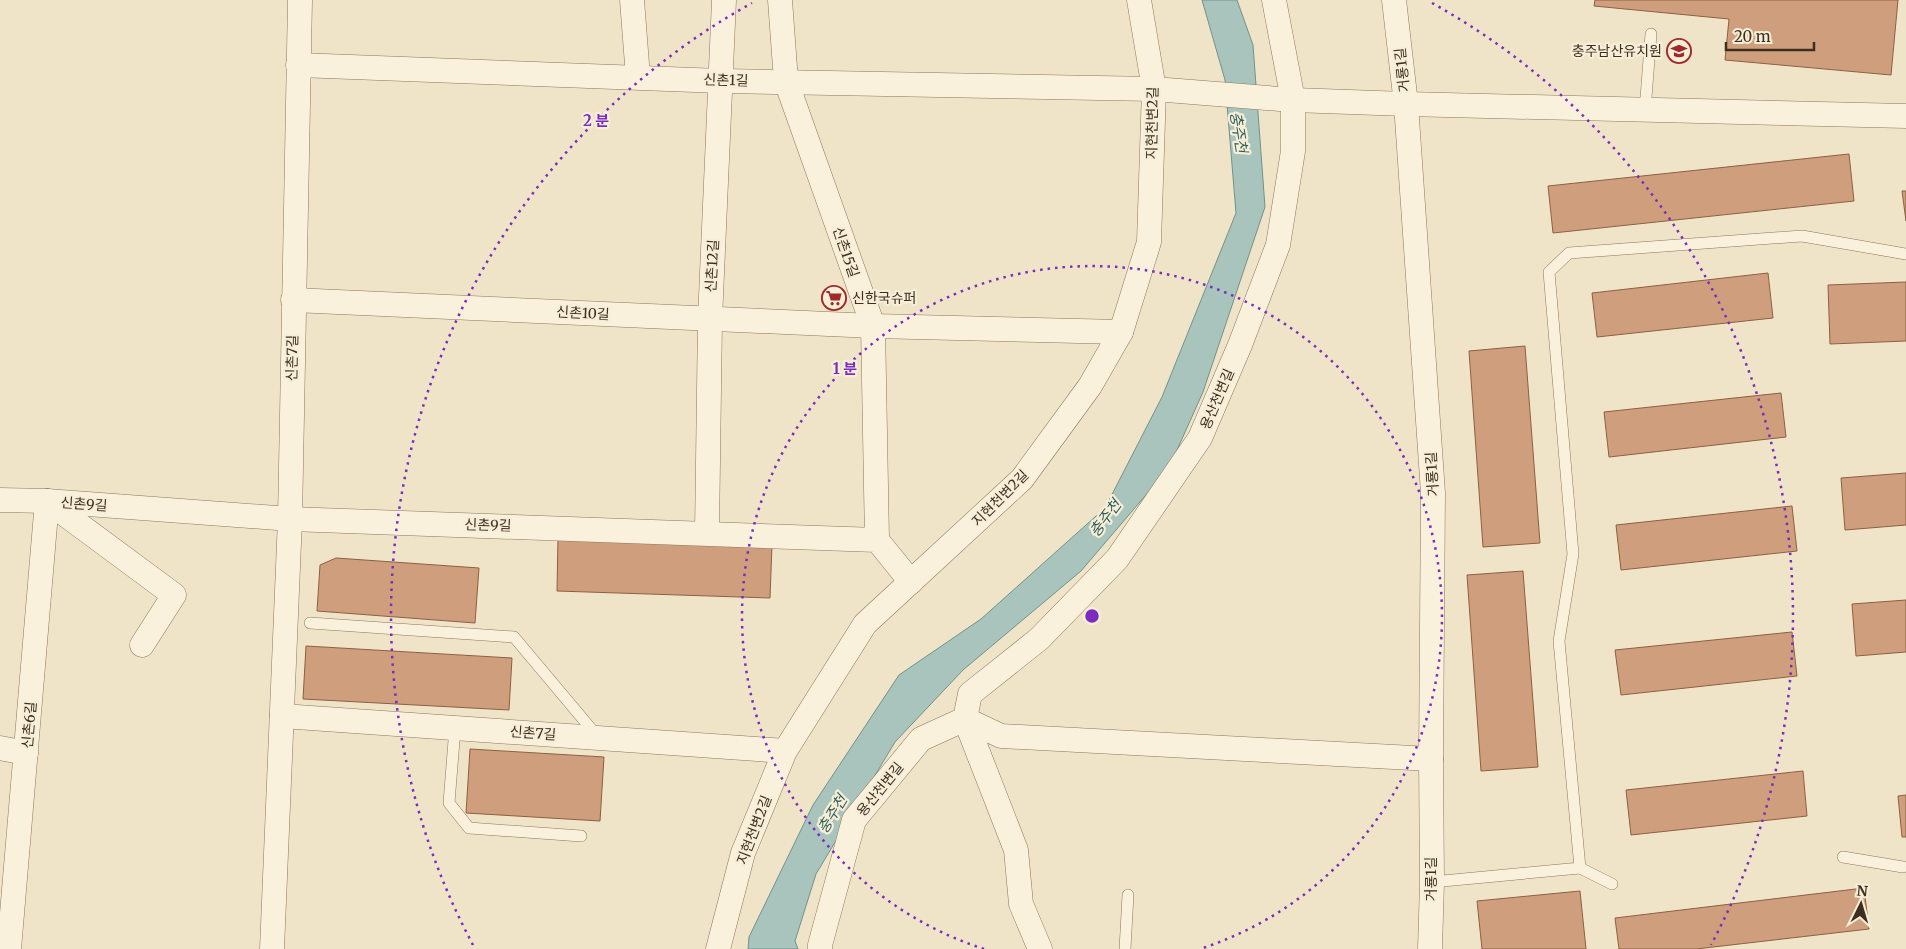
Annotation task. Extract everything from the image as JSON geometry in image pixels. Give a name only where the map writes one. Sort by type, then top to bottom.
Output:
[{"type":"street","name":"신촌7길","points":[[272,949],[290,519],[300,0]]},
{"type":"street","points":[[632,0],[638,77]]},
{"type":"street","name":"신촌12길","points":[[706,533],[710,319],[724,0]]},
{"type":"street","name":"신촌15길","points":[[780,0],[786,81],[873,326],[877,540]]},
{"type":"street","name":"지현천변2길","points":[[718,949],[743,854],[785,751],[864,624],[1022,479],[1090,386],[1121,332],[1148,242],[1154,89],[1139,0]]},
{"type":"street","name":"용산천변길","points":[[820,949],[854,820],[921,739],[965,719],[970,694],[1039,639],[1117,559],[1200,438],[1240,345],[1278,245],[1293,151],[1292,100],[1274,0]]},
{"type":"street","name":"거룡1길","points":[[1394,0],[1406,104],[1434,493],[1430,760],[1432,882],[1430,949]]},
{"type":"street","name":"신촌1길","points":[[298,65],[721,81],[1154,89],[1292,100],[1406,104],[1906,116]]},
{"type":"street","name":"신촌10길","points":[[293,300],[873,326],[1121,332]]},
{"type":"street","name":"신촌9길","points":[[0,500],[46,501],[290,519],[877,540]]},
{"type":"street","name":"신촌9길","points":[[46,501],[174,595],[142,645]]},
{"type":"street","name":"신촌6길","points":[[9,949],[46,501]]},
{"type":"street","points":[[877,540],[910,582]]},
{"type":"street","name":"신촌7길","points":[[282,716],[785,751]]},
{"type":"street","points":[[965,719],[1001,736],[1430,760]]},
{"type":"street","points":[[965,719],[1016,850],[1021,904],[1040,949]]},
{"type":"street","points":[[0,748],[26,753]]},
{"type":"lane","points":[[1645,110],[1651,34]]},
{"type":"lane","points":[[1580,868],[1560,642],[1573,554],[1549,272],[1569,253],[1802,236],[1906,254]]},
{"type":"lane","points":[[310,623],[514,637],[599,738]]},
{"type":"lane","points":[[455,728],[449,803],[469,828],[581,836]]},
{"type":"lane","points":[[1843,857],[1903,867]]},
{"type":"lane","points":[[1432,882],[1580,868],[1612,884]]},
{"type":"lane","points":[[1125,949],[1128,896]]},
{"type":"water","name":"충주천","points":[[1202,0],[1237,0],[1253,45],[1265,207],[1203,392],[1169,468],[1081,571],[963,670],[895,742],[816,874],[795,941],[798,949],[748,949],[749,937],[813,805],[899,675],[981,619],[1105,508],[1162,397],[1236,213],[1225,80]]},
{"type":"building","points":[[1595,0],[1898,0],[1891,75],[1725,60],[1729,19],[1594,6]]},
{"type":"building","points":[[1849,154],[1854,201],[1553,233],[1548,186]]},
{"type":"building","points":[[1902,191],[1906,191],[1906,221]]},
{"type":"building","points":[[1768,273],[1773,318],[1597,337],[1592,293]]},
{"type":"building","points":[[1906,282],[1906,341],[1830,344],[1828,285]]},
{"type":"building","points":[[1525,346],[1540,543],[1483,547],[1469,351]]},
{"type":"building","points":[[1781,393],[1786,437],[1609,457],[1604,412]]},
{"type":"building","points":[[1906,473],[1906,525],[1845,530],[1841,478]]},
{"type":"building","points":[[1792,506],[1797,551],[1621,570],[1616,525]]},
{"type":"building","points":[[558,538],[772,545],[770,598],[557,591]]},
{"type":"building","points":[[336,558],[479,568],[475,623],[317,611],[320,565]]},
{"type":"building","points":[[1523,571],[1538,767],[1481,771],[1467,575]]},
{"type":"building","points":[[1906,600],[1906,652],[1856,656],[1852,604]]},
{"type":"building","points":[[1792,632],[1797,676],[1621,695],[1615,650]]},
{"type":"building","points":[[306,646],[512,658],[509,710],[303,699]]},
{"type":"building","points":[[470,749],[604,757],[600,821],[466,813]]},
{"type":"building","points":[[1803,771],[1807,816],[1631,835],[1626,790]]},
{"type":"building","points":[[1906,795],[1906,837],[1902,837],[1898,796]]},
{"type":"building","points":[[1864,888],[1869,929],[1696,949],[1619,949],[1615,918]]},
{"type":"building","points":[[1580,891],[1586,949],[1482,949],[1477,901]]},
{"type":"place","name":"충주남산유치원","points":[[1679,51]]},
{"type":"place","name":"신한국슈퍼","points":[[834,298]]}]
